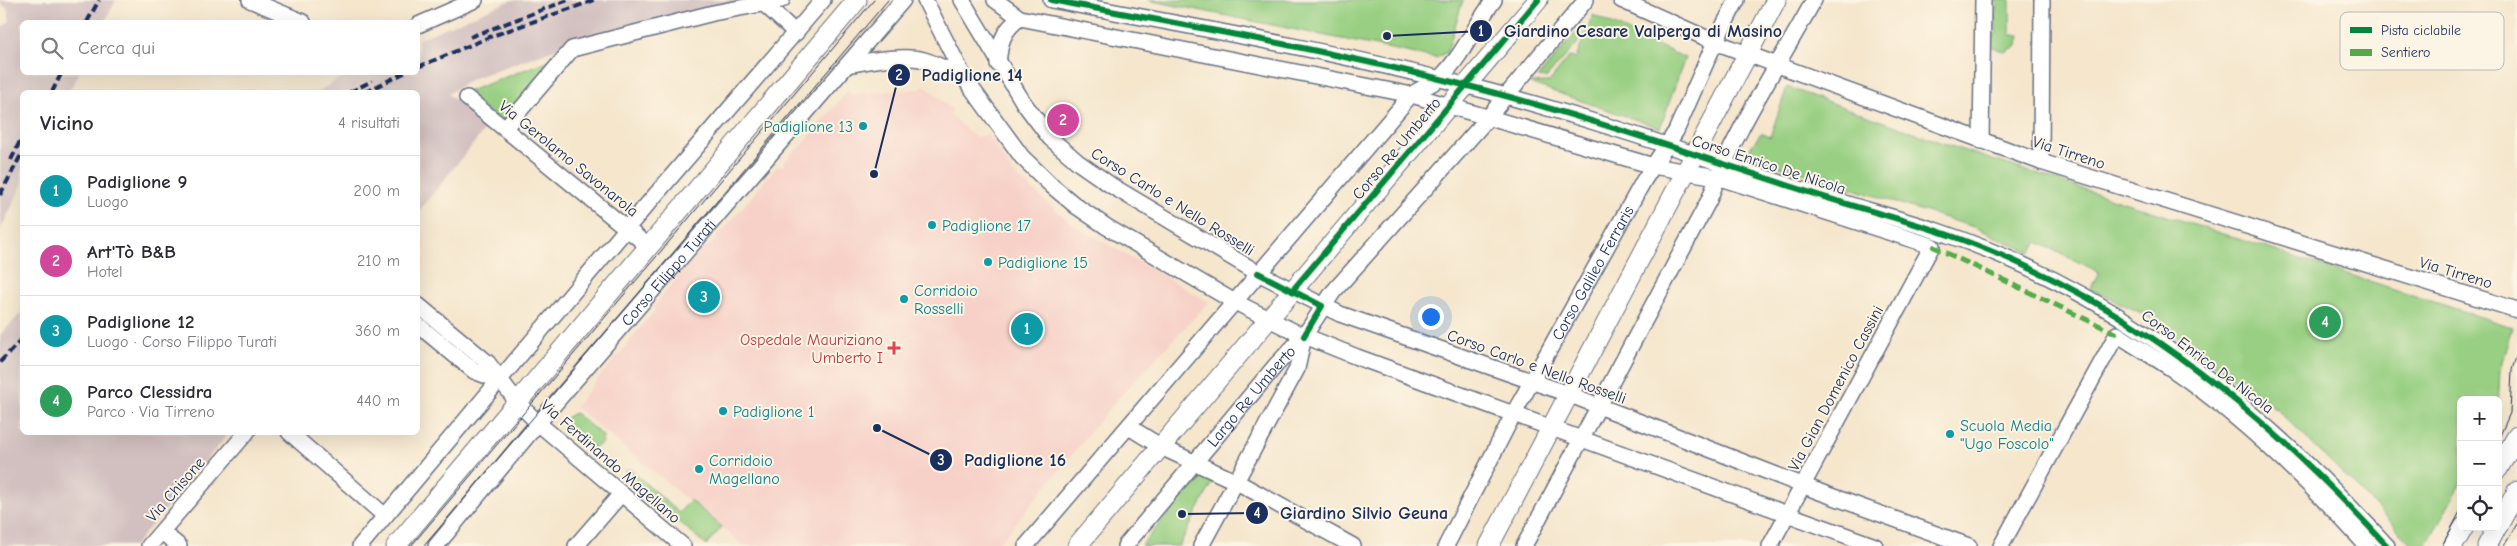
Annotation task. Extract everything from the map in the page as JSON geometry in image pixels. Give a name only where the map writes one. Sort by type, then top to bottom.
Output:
[{"type":"main road","name":"Corso Filippo Turati","points":[[396,546],[857,0]]},
{"type":"main road","name":"Corso Re Umberto","points":[[1269,320],[1468,86],[1538,0]]},
{"type":"main road","points":[[1489,546],[1776,0]]},
{"type":"main road","points":[[1077,546],[1269,320]]},
{"type":"main road","points":[[2502,462],[2517,436]]},
{"type":"main road","points":[[2502,519],[2517,491]]},
{"type":"main road","points":[[2453,546],[2462,531]]},
{"type":"main road","points":[[2487,546],[2495,531]]},
{"type":"street","points":[[250,0],[298,20]]},
{"type":"street","points":[[420,24],[475,0]]},
{"type":"street","points":[[505,128],[572,49],[641,30],[782,0]]},
{"type":"street","points":[[360,546],[627,228],[824,0]]},
{"type":"street","name":"Corso Filippo Turati","points":[[436,546],[538,423],[903,0]]},
{"type":"street","points":[[926,0],[964,76],[1022,157],[1076,206],[1233,301],[1304,336],[1786,515],[1875,546]]},
{"type":"street","name":"Corso Carlo e Nello Rosselli","points":[[962,0],[1022,102],[1050,138],[1079,163],[1112,186],[1258,273],[1322,306],[1568,394],[1802,485],[1969,546]]},
{"type":"street","name":"Corso Enrico De Nicola","points":[[995,0],[1020,18],[1412,95],[1489,116],[1653,166],[1691,163],[1938,232],[1987,250],[2087,299],[2142,331],[2183,360],[2273,432],[2354,509],[2387,546]]},
{"type":"street","name":"Corso Enrico De Nicola","points":[[1051,0],[1226,33],[1468,86],[1667,146],[1691,163]]},
{"type":"street","name":"Corso Re Umberto","points":[[1233,301],[1412,95],[1440,79],[1465,48],[1478,21],[1494,0]]},
{"type":"street","points":[[1304,336],[1322,306],[1489,116],[1586,0]]},
{"type":"street","name":"Corso Galileo Ferraris","points":[[1446,546],[1514,414],[1653,166],[1676,131],[1714,42],[1737,0]]},
{"type":"street","points":[[1524,546],[1709,200],[1721,171],[1764,85],[1777,66],[1814,0]]},
{"type":"street","points":[[1981,141],[1983,0]]},
{"type":"street","points":[[2041,162],[2042,0]]},
{"type":"street","name":"Via Tirreno","points":[[1626,1],[1714,42],[2041,162],[2517,310]]},
{"type":"street","points":[[763,3],[796,33]]},
{"type":"street","points":[[998,64],[1000,42],[1005,31],[1020,18]]},
{"type":"street","points":[[847,65],[893,59],[923,60],[964,76]]},
{"type":"street","name":"Via Gerolamo Savonarola","points":[[467,98],[648,246]]},
{"type":"street","name":"Corso Enrico De Nicola","points":[[1721,171],[1932,246]]},
{"type":"street","name":"Via Gian Domenico Cassini","points":[[1770,546],[1932,246]]},
{"type":"street","points":[[1026,546],[1219,321],[1233,301]]},
{"type":"street","name":"Via Ferdinando Magellano","points":[[420,307],[488,363],[517,402],[538,423],[682,546]]},
{"type":"street","points":[[420,327],[474,371],[500,381]]},
{"type":"street","name":"Corso Enrico De Nicola","points":[[2002,546],[2117,334],[2173,369],[2271,450],[2340,516],[2367,546]]},
{"type":"street","name":"Largo Re Umberto","points":[[1125,546],[1276,365],[1304,336]]},
{"type":"street","name":"Largo Re Umberto","points":[[1201,546],[1297,369],[1304,336]]},
{"type":"street","points":[[1129,426],[1161,447],[1237,482],[1353,546]]},
{"type":"street","name":"Via Chisone","points":[[149,546],[243,435]]},
{"type":"street","points":[[292,435],[385,516]]},
{"type":"street","points":[[576,546],[621,494]]},
{"type":"street","points":[[162,532],[179,546]]},
{"type":"shaded area","points":[[0,0],[116,0],[106,20],[20,20],[20,75],[78,75],[70,90],[20,90],[20,189],[0,231],[0,29],[10,21],[7,8],[0,4]]},
{"type":"shaded area","points":[[512,0],[752,0],[569,44],[471,79],[448,94],[487,127],[420,210],[420,90],[320,90],[347,75],[420,75],[420,38]]},
{"type":"shaded area","name":"Ospedale Mauriziano Umberto I","points":[[924,85],[953,110],[950,115],[975,137],[988,134],[1013,173],[1075,226],[1209,302],[1115,402],[997,546],[744,546],[575,407],[655,310],[653,307],[704,246],[708,248],[778,165],[781,167],[794,151],[802,146],[847,91],[852,94],[920,89]]},
{"type":"shaded area","points":[[20,314],[20,435],[227,435],[134,546],[0,546],[0,335]]},
{"type":"green space","points":[[1148,0],[1463,0],[1447,52],[1436,58]]},
{"type":"green space","points":[[1996,0],[2010,0],[2010,35],[2019,35],[2017,46],[2004,52],[1989,45],[1987,35],[1996,35]]},
{"type":"green space","points":[[1593,15],[1685,58],[1660,128],[1529,83],[1549,82],[1569,57],[1576,58]]},
{"type":"green space","points":[[1583,25],[1577,44],[1546,78],[1538,77]]},
{"type":"green space","points":[[563,55],[504,124],[464,93]]},
{"type":"green space","points":[[1787,87],[1965,151],[2512,327],[2500,369],[2499,396],[2457,396],[2457,489],[2426,546],[2413,546],[2358,488],[2276,409],[2148,316],[2090,289],[2099,272],[2037,242],[2031,253],[1977,228],[1745,155],[1761,133],[1770,137]]},
{"type":"green space","points":[[575,413],[603,436],[601,444],[593,448],[564,425],[567,417]]},
{"type":"green space","points":[[630,469],[679,513],[690,500],[722,527],[706,545],[625,475],[625,471]]},
{"type":"green space","points":[[1200,476],[1213,482],[1179,546],[1141,546]]},
{"type":"tram line","points":[[411,546],[874,0]]},
{"type":"tram line","points":[[424,546],[888,0]]},
{"type":"tram line","points":[[2502,431],[2510,413],[2512,370],[2517,354]]},
{"type":"tram line","points":[[2442,546],[2457,518]]},
{"type":"tram line","points":[[2504,546],[2517,524]]},
{"type":"railway","points":[[88,20],[99,0]]},
{"type":"railway","points":[[470,37],[568,0]]},
{"type":"railway","points":[[420,66],[492,36],[595,0]]},
{"type":"railway","points":[[53,90],[60,75]]},
{"type":"railway","points":[[369,90],[400,75]]},
{"type":"railway","points":[[354,90],[372,81]]},
{"type":"railway","points":[[11,160],[20,141]]},
{"type":"railway","points":[[0,195],[20,157]]},
{"type":"railway","points":[[0,362],[20,341]]},
{"type":"marked path","points":[[1932,246],[2117,334]]},
{"type":"cycle path","points":[[1051,0],[1310,50],[1413,72],[1506,96],[1589,120],[1814,194],[1937,231],[1991,251],[2069,288],[2119,317],[2177,355],[2241,405],[2302,459],[2387,546]]},
{"type":"cycle path","points":[[1292,291],[1538,0]]},
{"type":"cycle path","points":[[1258,273],[1322,306],[1304,336]]},
{"type":"place","name":"Giardino Cesare Valperga di Masino","points":[[1387,36]]},
{"type":"place","name":"Art'Tò B&B","points":[[1063,120]]},
{"type":"place","name":"Padiglione 13","points":[[863,126]]},
{"type":"place","name":"Padiglione 14","points":[[874,174]]},
{"type":"place","name":"Padiglione 17","points":[[932,225]]},
{"type":"place","name":"Padiglione 15","points":[[988,262]]},
{"type":"place","name":"Padiglione 12","points":[[704,297]]},
{"type":"place","name":"Corridoio Rosselli","points":[[904,299]]},
{"type":"place","name":"Parco Clessidra","points":[[2325,322]]},
{"type":"place","name":"Padiglione 9","points":[[1027,329]]},
{"type":"place","name":"Ospedale Mauriziano Umberto I","points":[[894,348]]},
{"type":"place","name":"Padiglione 1","points":[[723,411]]},
{"type":"place","name":"Padiglione 16","points":[[877,428]]},
{"type":"place","name":"Scuola Media \"Ugo Foscolo\"","points":[[1950,434]]},
{"type":"place","name":"Corridoio Magellano","points":[[699,469]]},
{"type":"place","name":"Giardino Silvio Geuna","points":[[1182,514]]}]
